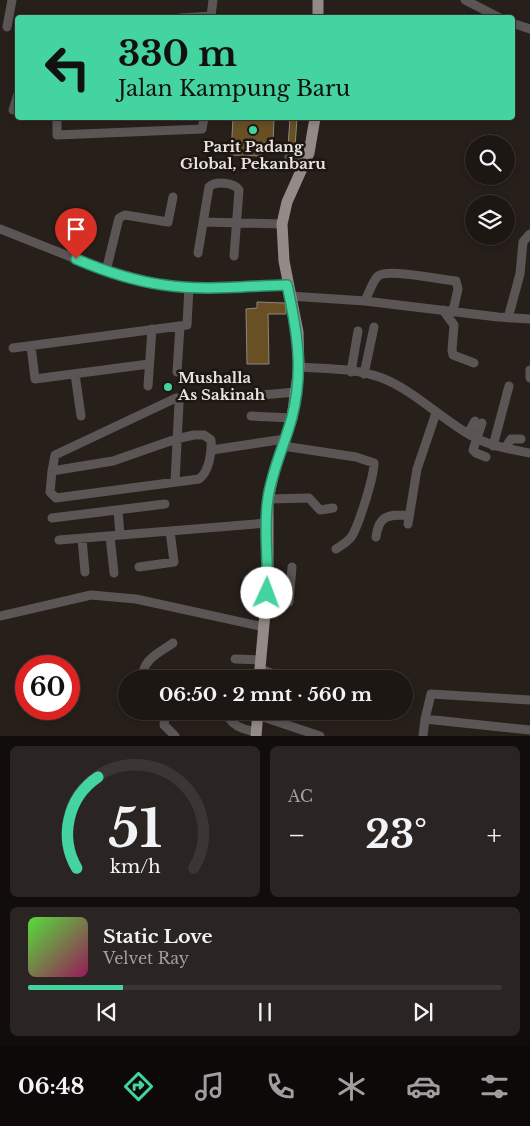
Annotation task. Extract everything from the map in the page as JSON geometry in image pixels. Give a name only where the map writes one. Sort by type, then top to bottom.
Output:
[{"type":"main road","points":[[318,0],[318,15]]},
{"type":"main road","points":[[260,669],[267,606],[268,499],[273,475],[292,418],[299,367],[298,332],[288,290],[282,250],[282,224],[287,202],[306,162],[312,142],[315,120]]},
{"type":"main road","points":[[256,720],[256,734]]},
{"type":"street","points":[[7,27],[12,0]]},
{"type":"street","points":[[212,15],[213,0]]},
{"type":"street","points":[[464,0],[494,15]]},
{"type":"street","points":[[515,24],[530,29]]},
{"type":"street","points":[[57,120],[57,135],[202,129],[204,120]]},
{"type":"street","points":[[289,157],[306,162]]},
{"type":"street","points":[[198,253],[210,184],[232,185],[239,189],[238,224],[234,256]]},
{"type":"street","points":[[106,271],[119,218],[125,216],[168,222],[173,197]]},
{"type":"street","points":[[203,222],[282,224]]},
{"type":"street","points":[[0,229],[106,271],[163,285],[288,290],[365,301],[530,319]]},
{"type":"street","points":[[508,318],[520,274],[524,239],[530,234]]},
{"type":"street","points":[[365,301],[378,276],[386,273],[456,281],[458,289],[448,310],[454,325],[452,354],[474,363]]},
{"type":"street","points":[[13,348],[187,325],[188,287]]},
{"type":"street","points":[[454,325],[464,312]]},
{"type":"street","points":[[177,372],[180,326]]},
{"type":"street","points":[[364,374],[374,327]]},
{"type":"street","points":[[148,386],[152,329]]},
{"type":"street","points":[[351,372],[358,331]]},
{"type":"street","points":[[31,346],[36,379],[149,364]]},
{"type":"street","points":[[299,367],[364,374],[389,382],[477,439],[492,446],[530,453]]},
{"type":"street","points":[[530,370],[530,378]]},
{"type":"street","points":[[74,374],[80,416]]},
{"type":"street","points":[[492,446],[509,386]]},
{"type":"street","points":[[252,396],[296,392]]},
{"type":"street","points":[[52,471],[113,461],[176,439],[204,435],[211,440],[212,450],[200,479],[56,498],[50,492],[53,457],[176,398],[179,403],[176,439],[174,482]]},
{"type":"street","points":[[376,537],[378,526],[384,518],[394,515],[409,520],[417,469],[436,412]]},
{"type":"street","points":[[251,416],[292,418]]},
{"type":"street","points":[[468,434],[479,422],[477,439],[473,450],[486,457]]},
{"type":"street","points":[[505,448],[511,439],[521,439]]},
{"type":"street","points":[[212,450],[284,443],[356,457],[374,463],[365,501],[353,533],[348,541],[336,549]]},
{"type":"street","points":[[268,499],[309,498],[319,509],[333,508]]},
{"type":"street","points":[[52,518],[165,504]]},
{"type":"street","points":[[118,511],[120,536]]},
{"type":"street","points":[[59,540],[267,524]]},
{"type":"street","points":[[139,567],[174,562],[170,531]]},
{"type":"street","points":[[110,536],[114,573]]},
{"type":"street","points":[[82,538],[85,572]]},
{"type":"street","points":[[267,606],[281,607],[289,602],[292,567]]},
{"type":"street","points":[[248,579],[268,580]]},
{"type":"street","points":[[0,616],[91,595],[136,599],[264,626]]},
{"type":"street","points":[[143,670],[146,662],[173,644]]},
{"type":"street","points":[[235,659],[260,669]]},
{"type":"street","points":[[423,736],[430,694],[530,700]]},
{"type":"street","points":[[425,719],[530,730]]},
{"type":"street","points":[[164,720],[164,725],[175,736]]},
{"type":"street","points":[[231,720],[237,727],[256,734]]},
{"type":"street","points":[[277,720],[320,736]]},
{"type":"building","name":"Parit Padang Global, Pekanbaru","points":[[233,120],[274,120],[273,144],[263,143],[262,156],[231,155]]},
{"type":"building","points":[[290,120],[297,120],[295,147],[288,147]]},
{"type":"building","points":[[257,302],[285,303],[286,314],[268,314],[269,364],[247,364],[246,309],[257,308]]},
{"type":"place","name":"Parit Padang Global, Pekanbaru","points":[[253,130]]},
{"type":"place","name":"Mushalla As Sakinah","points":[[168,387]]},
{"type":"route","points":[[76,259],[106,271],[163,285],[200,287],[287,285],[298,332],[299,367],[292,418],[270,484],[267,514],[267,593]]}]
